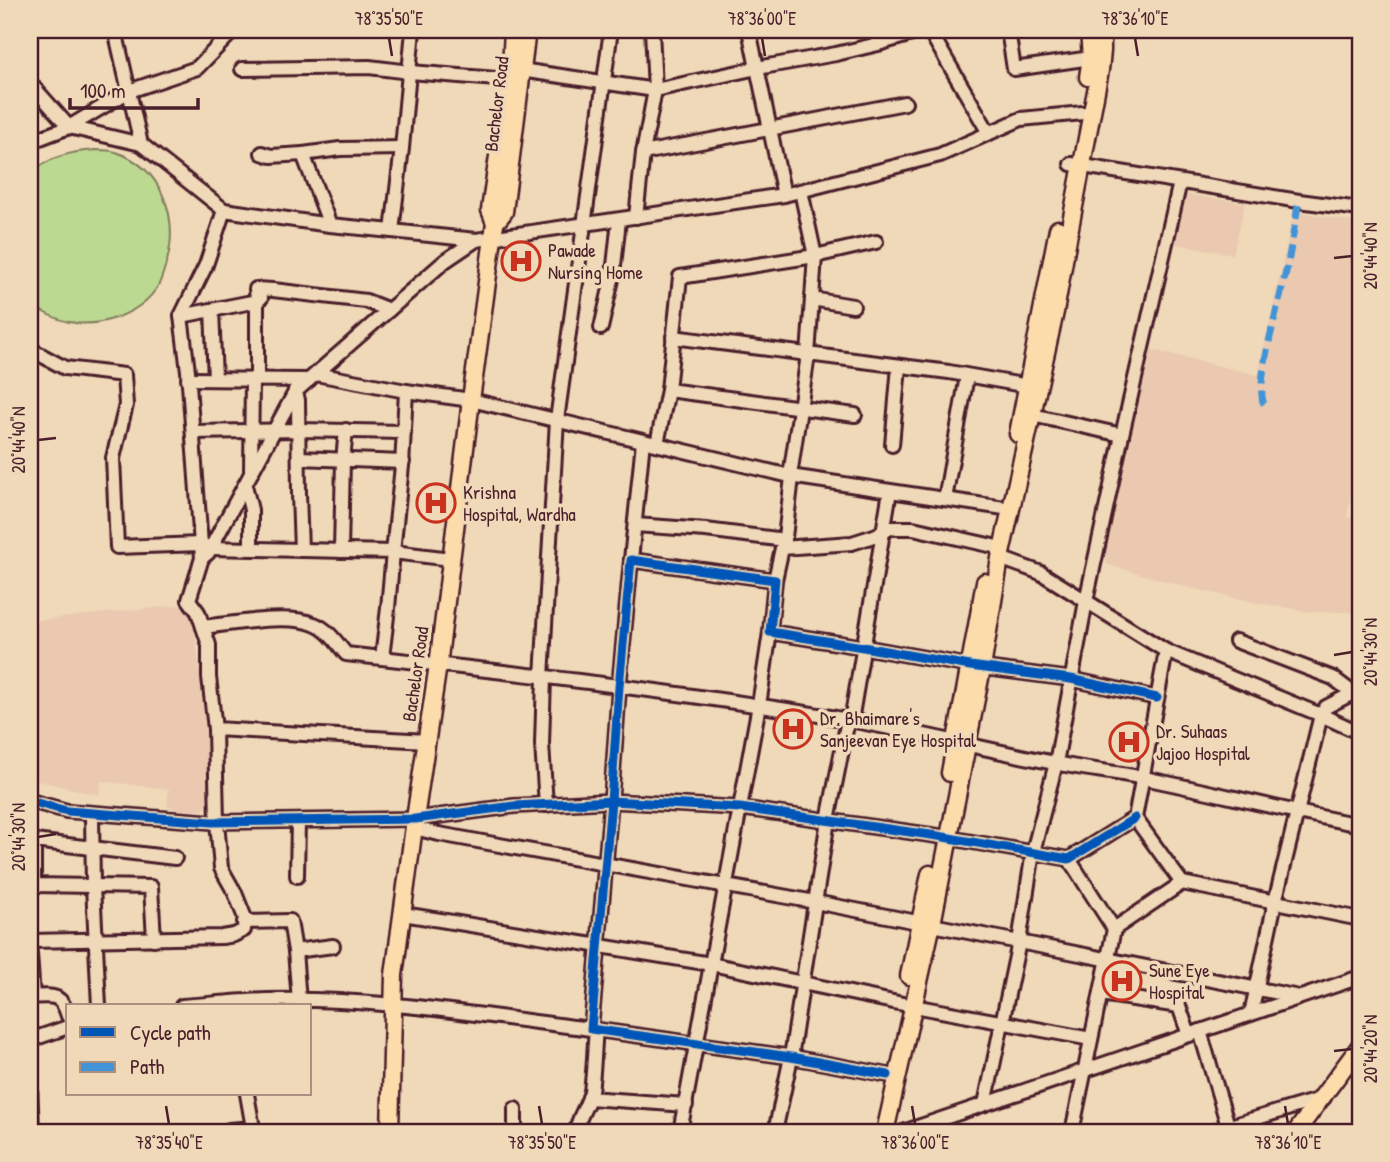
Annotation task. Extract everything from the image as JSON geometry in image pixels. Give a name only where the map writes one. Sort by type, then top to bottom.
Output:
[{"type":"main road","name":"Bachelor Road","points":[[390,1132],[394,975],[438,664],[471,400],[484,240],[504,212],[514,73],[513,30]]},
{"type":"main road","name":"Bachelor Road","points":[[514,73],[527,30]]},
{"type":"main road","points":[[885,1132],[996,552],[1032,415],[1055,312],[1091,58],[1089,30]]},
{"type":"main road","points":[[1007,508],[1023,402],[1100,70],[1102,30]]},
{"type":"main road","points":[[877,1132],[888,1075],[908,1005]]},
{"type":"main road","points":[[1305,1132],[1324,1098],[1360,1046]]},
{"type":"main road","points":[[1296,1132],[1360,1057]]},
{"type":"street","points":[[115,30],[141,144]]},
{"type":"street","points":[[30,142],[69,127],[129,91],[197,68],[234,30]]},
{"type":"street","points":[[392,231],[413,30]]},
{"type":"street","points":[[546,805],[542,744],[543,678],[557,420],[611,30]]},
{"type":"street","points":[[636,217],[654,90],[652,30]]},
{"type":"street","points":[[750,30],[785,195]]},
{"type":"street","points":[[243,69],[369,67],[410,72],[514,73],[654,90],[836,54],[927,30],[989,133]]},
{"type":"street","points":[[1007,30],[1014,69],[1091,58]]},
{"type":"street","points":[[30,83],[69,127],[141,144],[224,210],[330,225],[484,240],[785,195],[940,155],[1021,119],[1083,113]]},
{"type":"street","points":[[643,153],[905,103]]},
{"type":"street","points":[[262,153],[271,156],[340,149],[402,148]]},
{"type":"street","points":[[303,154],[330,225]]},
{"type":"street","points":[[1076,165],[1360,209]]},
{"type":"street","points":[[985,1104],[1019,942],[1033,852],[1056,763],[1086,601],[1180,182]]},
{"type":"street","points":[[680,1132],[759,705],[775,580],[784,544],[808,355],[815,256],[801,191]]},
{"type":"street","points":[[205,550],[181,316],[206,265],[224,210]]},
{"type":"street","points":[[601,328],[613,275],[619,220]]},
{"type":"street","points":[[30,941],[222,937],[244,930],[245,918],[235,893],[220,868],[209,645],[198,612],[189,600],[205,550],[303,381],[445,261],[484,240]]},
{"type":"street","points":[[657,444],[668,390],[680,277],[815,256],[876,242]]},
{"type":"street","points":[[251,549],[248,480],[255,379],[256,289],[366,302],[389,310]]},
{"type":"street","points":[[812,299],[853,306]]},
{"type":"street","points":[[181,316],[257,301]]},
{"type":"street","points":[[212,310],[215,379]]},
{"type":"street","points":[[673,337],[899,366],[1028,386]]},
{"type":"street","points":[[30,349],[65,368],[124,375],[126,405],[113,458],[117,547],[393,552],[451,559]]},
{"type":"street","points":[[892,444],[899,366]]},
{"type":"street","points":[[945,499],[967,376]]},
{"type":"street","points":[[188,379],[303,381],[471,400],[791,476],[1007,508]]},
{"type":"street","points":[[301,550],[298,400],[303,381]]},
{"type":"street","points":[[668,390],[855,415]]},
{"type":"street","points":[[382,658],[403,462],[406,391]]},
{"type":"street","points":[[1032,415],[1122,435]]},
{"type":"street","points":[[341,551],[346,430]]},
{"type":"street","points":[[193,432],[404,432]]},
{"type":"street","points":[[576,1132],[591,1089],[598,945],[643,441]]},
{"type":"street","points":[[299,458],[403,462]]},
{"type":"street","points":[[775,1132],[791,1057],[828,820],[863,647],[890,491]]},
{"type":"street","points":[[635,525],[706,530],[784,544],[852,543],[890,528],[913,528],[996,552],[1041,573],[1166,651],[1360,733]]},
{"type":"street","points":[[631,560],[775,580]]},
{"type":"street","points":[[203,627],[293,620],[314,624],[328,633],[346,654],[759,705],[1142,778],[1360,825]]},
{"type":"street","points":[[770,632],[976,667],[1072,679],[1157,698]]},
{"type":"street","points":[[1236,641],[1334,678],[1357,691]]},
{"type":"street","points":[[1166,651],[1135,818],[1182,883],[1360,919]]},
{"type":"street","points":[[1251,1014],[1275,902],[1321,715],[1326,707],[1357,691]]},
{"type":"street","points":[[215,729],[427,741]]},
{"type":"street","points":[[30,801],[67,811],[217,822],[414,823],[514,806],[611,801],[740,808],[943,836],[1069,859],[1135,818]]},
{"type":"street","points":[[92,813],[99,1004]]},
{"type":"street","points":[[297,876],[298,821]]},
{"type":"street","points":[[414,823],[439,834],[816,902],[1299,998]]},
{"type":"street","points":[[154,939],[152,887],[34,885],[34,841],[175,858]]},
{"type":"street","points":[[1069,859],[1114,929],[1073,1132]]},
{"type":"street","points":[[1114,929],[1182,883]]},
{"type":"street","points":[[402,914],[711,964],[1091,1039]]},
{"type":"street","points":[[244,922],[290,921],[299,1001]]},
{"type":"street","points":[[295,951],[333,946]]},
{"type":"street","points":[[30,953],[32,997],[58,998],[66,1009]]},
{"type":"street","points":[[903,1132],[1360,977]]},
{"type":"street","points":[[1101,994],[1179,1006],[1194,1033],[1228,1126]]},
{"type":"street","points":[[233,1004],[299,1001],[394,1005],[594,1029],[791,1057],[888,1075]]},
{"type":"street","points":[[30,1040],[66,1028]]},
{"type":"street","points":[[30,1085],[32,1132]]},
{"type":"street","points":[[229,1130],[253,1128],[247,1096]]},
{"type":"street","points":[[589,1098],[686,1105]]},
{"type":"street","points":[[1210,1132],[1324,1098]]},
{"type":"street","points":[[515,1110],[515,1132]]},
{"type":"shaded area","points":[[1182,194],[1245,203],[1233,254],[1170,243]]},
{"type":"shaded area","points":[[1294,211],[1360,223],[1360,440],[1347,518],[1354,518],[1360,525],[1360,617],[1350,612],[1312,612],[1258,603],[1186,587],[1106,564],[1106,548],[1133,407],[1148,349],[1258,375]]},
{"type":"shaded area","points":[[182,605],[192,611],[203,695],[210,799],[203,811],[177,810],[167,806],[169,789],[101,781],[99,795],[30,779],[30,621]]},
{"type":"green space","points":[[95,150],[114,151],[132,159],[156,182],[168,211],[170,244],[159,283],[151,296],[141,304],[106,321],[69,322],[30,304],[30,173],[60,156]]},
{"type":"marked path","points":[[1264,404],[1262,380],[1265,362],[1299,201]]},
{"type":"cycle path","points":[[888,1075],[791,1057],[591,1029],[631,560],[775,580],[770,632],[970,666],[1071,679],[1157,698]]},
{"type":"cycle path","points":[[30,801],[67,811],[212,822],[415,819],[514,806],[611,801],[740,808],[938,836],[1069,859],[1135,818]]},
{"type":"place","name":"Pawade Nursing Home","points":[[521,261]]},
{"type":"place","name":"Krishna Hospital, Wardha","points":[[436,503]]},
{"type":"place","name":"Dr. Bhaimare's Sanjeevan Eye Hospital","points":[[793,729]]},
{"type":"place","name":"Dr. Suhaas Jajoo Hospital","points":[[1129,742]]},
{"type":"place","name":"Sune Eye Hospital","points":[[1122,981]]}]
